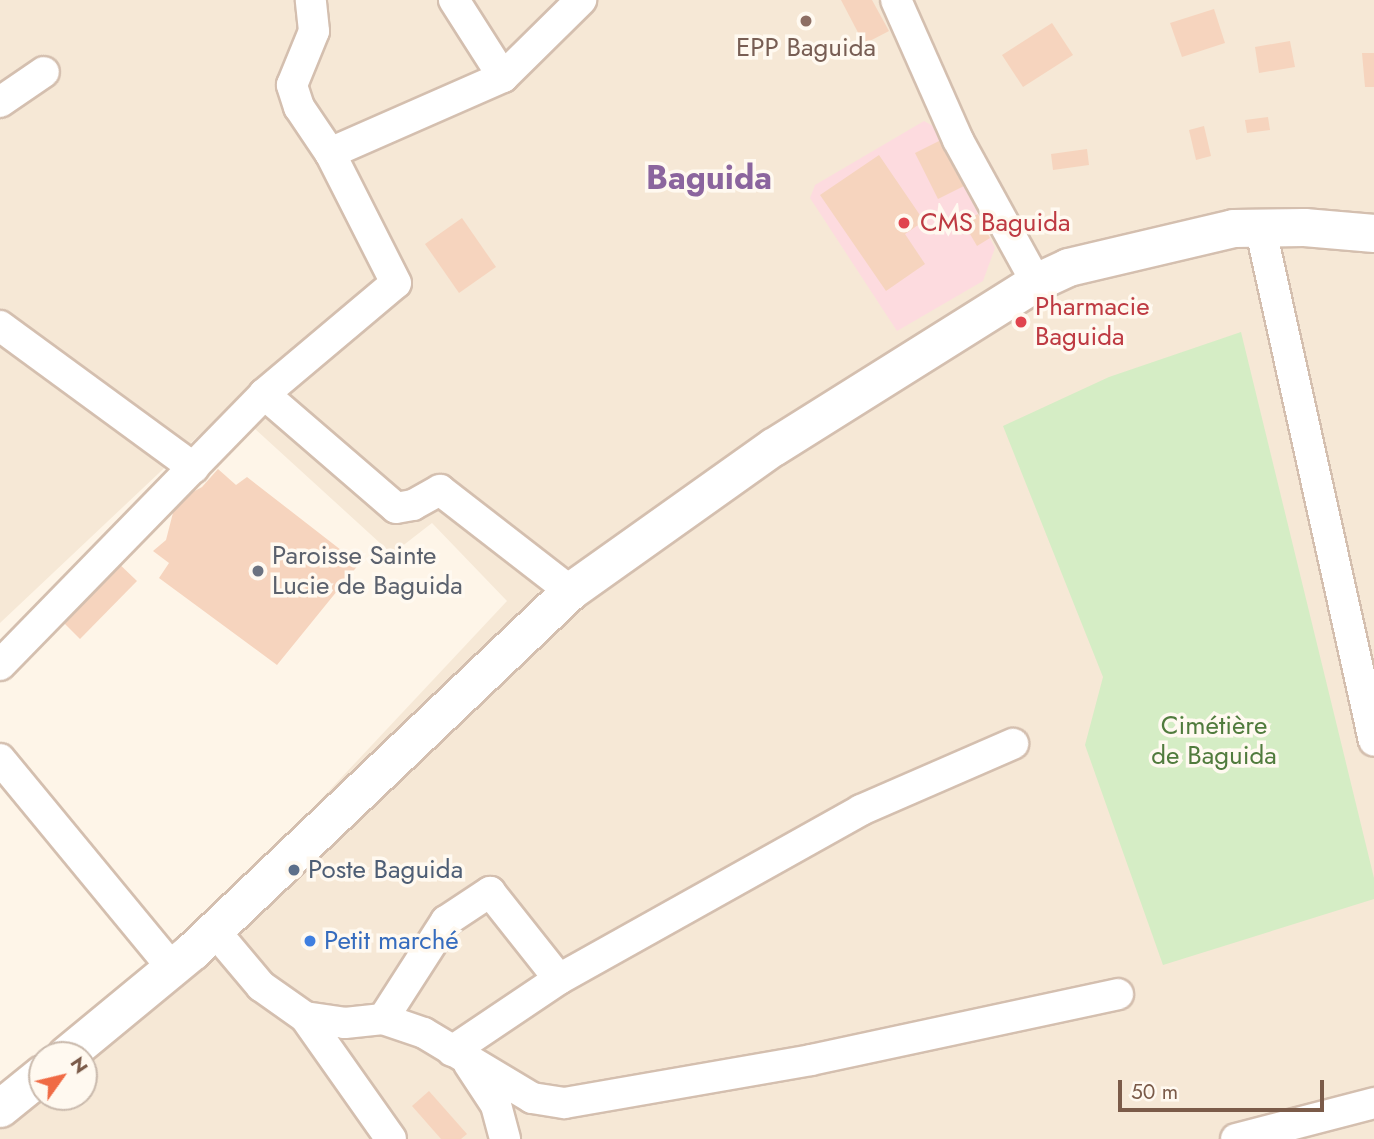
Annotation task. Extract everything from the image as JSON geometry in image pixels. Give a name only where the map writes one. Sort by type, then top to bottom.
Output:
[{"type":"street","points":[[0,665],[264,394],[396,283],[330,153],[299,107],[292,85],[314,31],[311,0]]},
{"type":"street","points":[[454,0],[503,77]]},
{"type":"street","points":[[330,153],[503,77],[582,0]]},
{"type":"street","points":[[896,0],[958,140],[1036,282]]},
{"type":"street","points":[[0,102],[44,72]]},
{"type":"street","points":[[1260,226],[1374,741]]},
{"type":"street","points":[[83,1041],[172,968],[570,591],[773,447],[1036,282],[1102,257],[1205,232],[1260,226],[1374,233]]},
{"type":"street","points":[[0,326],[194,468]]},
{"type":"street","points":[[264,394],[396,508],[413,505],[440,489],[570,591]]},
{"type":"street","points":[[460,1056],[559,979],[861,810],[1013,744]]},
{"type":"street","points":[[0,759],[172,968]]},
{"type":"street","points":[[383,1020],[446,921],[490,892],[559,979]]},
{"type":"street","points":[[213,929],[261,986],[306,1017],[391,1139]]},
{"type":"street","points":[[306,1017],[345,1023],[383,1020],[424,1033],[532,1098],[565,1103],[811,1060],[1118,994]]},
{"type":"street","points":[[460,1056],[496,1105],[505,1139]]},
{"type":"street","points":[[0,1108],[28,1085]]},
{"type":"street","points":[[1236,1139],[1374,1103]]},
{"type":"shaded area","points":[[0,0],[1374,0],[1374,1139],[0,1139],[0,1093],[28,1094],[28,1111],[98,1111],[98,1041],[62,1041],[222,905],[507,601],[432,523],[392,554],[230,406],[0,623]]},
{"type":"shaded area","name":"CMS Baguida","points":[[924,121],[935,127],[995,248],[983,281],[897,331],[810,198],[815,185]]},
{"type":"green space","name":"Cimétière de Baguida","points":[[1241,332],[1374,878],[1374,899],[1163,965],[1085,745],[1103,677],[1003,426],[1109,377]]},
{"type":"building","points":[[841,0],[872,0],[889,31],[864,44]]},
{"type":"building","points":[[1214,9],[1225,43],[1182,57],[1170,23]]},
{"type":"building","points":[[1052,23],[1073,55],[1023,87],[1002,55]]},
{"type":"building","points":[[1290,41],[1295,67],[1259,73],[1255,47]]},
{"type":"building","points":[[1362,53],[1374,53],[1374,87],[1365,87]]},
{"type":"building","points":[[1268,117],[1270,130],[1247,133],[1245,120]]},
{"type":"building","points":[[1204,126],[1211,156],[1196,160],[1189,130]]},
{"type":"building","points":[[941,140],[964,186],[938,199],[915,153]]},
{"type":"building","points":[[1087,149],[1089,165],[1053,170],[1051,154]]},
{"type":"building","points":[[879,155],[924,221],[905,234],[925,264],[886,291],[820,195]]},
{"type":"building","points":[[978,214],[990,238],[977,246],[963,222]]},
{"type":"building","points":[[462,218],[496,267],[459,293],[425,244]]},
{"type":"building","name":"Paroisse Sainte Lucie de Baguida","points":[[218,469],[236,485],[247,477],[359,564],[277,665],[159,578],[169,563],[153,551],[166,540],[176,501],[202,487]]},
{"type":"building","points":[[114,559],[137,581],[80,639],[58,617]]},
{"type":"building","points":[[429,1091],[467,1134],[461,1139],[441,1139],[412,1106]]},
{"type":"place","name":"EPP Baguida","points":[[806,21]]},
{"type":"place","name":"CMS Baguida","points":[[904,223]]},
{"type":"place","name":"Pharmacie Baguida","points":[[1021,322]]},
{"type":"place","name":"Paroisse Sainte Lucie de Baguida","points":[[258,571]]},
{"type":"place","name":"Poste Baguida","points":[[294,870]]},
{"type":"place","name":"Petit marché","points":[[310,941]]},
{"type":"district","name":"Baguida","points":[[709,178]]}]
